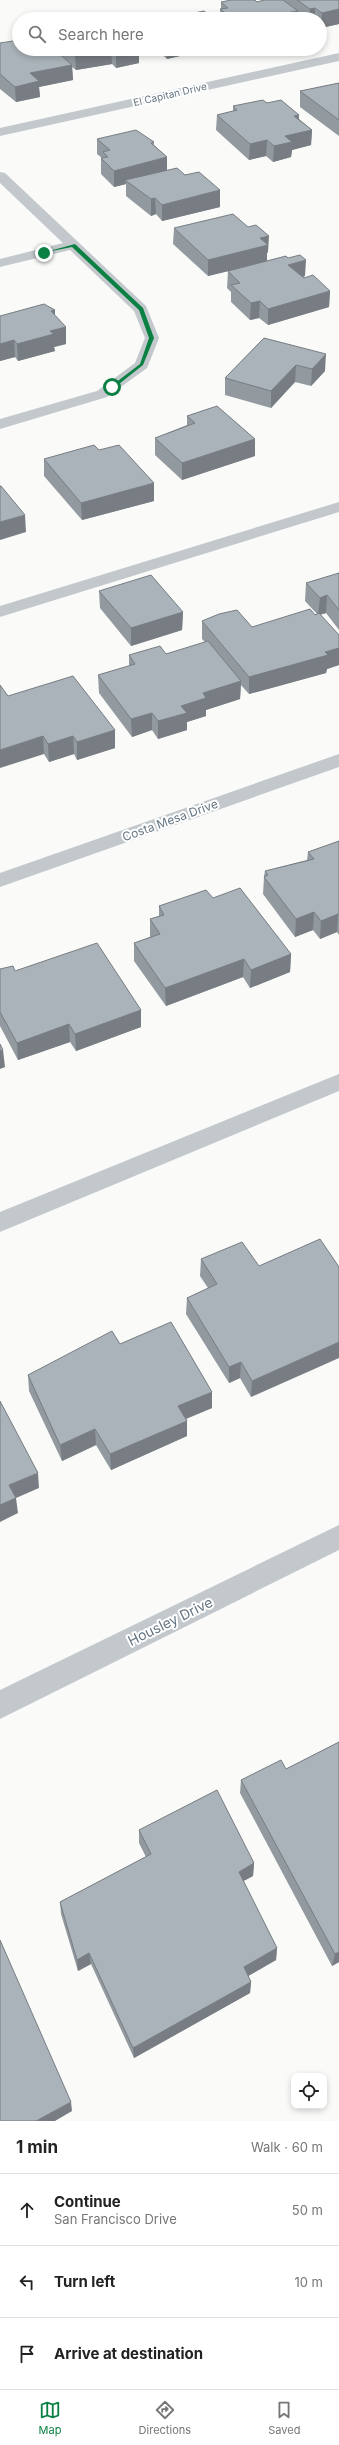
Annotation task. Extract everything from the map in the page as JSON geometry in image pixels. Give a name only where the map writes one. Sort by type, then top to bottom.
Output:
[{"type":"street","name":"El Capitan Drive","points":[[0,132],[339,56]]},
{"type":"street","points":[[0,176],[141,309],[152,338],[142,364],[102,394],[0,424]]},
{"type":"street","points":[[0,264],[73,245]]},
{"type":"street","points":[[0,612],[339,507]]},
{"type":"street","name":"Costa Mesa Drive","points":[[0,880],[339,760]]},
{"type":"street","points":[[0,1222],[339,1082]]},
{"type":"street","name":"Housley Drive","points":[[0,1705],[339,1537]]},
{"type":"building","points":[[231,0],[255,0],[257,2],[264,0],[283,0],[298,11],[224,12],[220,9],[228,8],[221,2]]},
{"type":"building","points":[[297,0],[339,0],[339,9],[321,12],[315,8],[310,9]]},
{"type":"building","points":[[12,41],[12,56],[62,56],[72,65],[30,73],[39,81],[15,87],[0,74],[0,43]]},
{"type":"building","points":[[339,83],[339,120],[300,91]]},
{"type":"building","points":[[263,100],[267,103],[281,100],[299,115],[294,116],[312,130],[285,136],[292,142],[274,146],[267,140],[250,144],[217,115],[237,110],[233,106]]},
{"type":"building","points":[[136,130],[154,142],[151,143],[167,157],[114,171],[101,158],[108,157],[103,152],[110,150],[97,139]]},
{"type":"building","points":[[177,168],[185,175],[199,172],[220,190],[162,205],[155,198],[151,199],[125,180]]},
{"type":"building","points":[[233,214],[248,227],[256,225],[269,236],[260,238],[268,245],[208,260],[174,228]]},
{"type":"building","points":[[300,255],[306,260],[288,265],[304,278],[313,275],[330,291],[268,309],[260,301],[251,303],[231,285],[240,283],[228,271],[286,256],[288,258]]},
{"type":"building","points":[[44,304],[55,310],[51,311],[66,327],[50,331],[54,334],[17,344],[14,340],[0,344],[0,316]]},
{"type":"building","points":[[264,338],[326,354],[312,369],[296,365],[271,391],[225,378]]},
{"type":"building","points":[[217,406],[255,439],[182,463],[155,438],[195,423],[187,416]]},
{"type":"building","points":[[94,445],[99,450],[119,445],[154,483],[81,503],[44,459]]},
{"type":"building","points":[[1,486],[25,515],[0,522]]},
{"type":"building","points":[[339,573],[339,610],[327,595],[320,598],[306,583]]},
{"type":"building","points":[[151,575],[183,612],[131,628],[99,591]]},
{"type":"building","points":[[310,609],[315,615],[319,613],[339,635],[339,648],[325,652],[328,655],[249,677],[202,621],[219,614],[237,610],[252,627]]},
{"type":"building","points":[[208,641],[241,681],[203,693],[206,698],[181,706],[187,713],[158,721],[152,713],[131,719],[98,675],[135,664],[129,655],[160,646],[166,654]]},
{"type":"building","points":[[73,676],[115,730],[77,742],[73,736],[48,744],[43,736],[0,750],[0,685],[8,696]]},
{"type":"building","points":[[339,841],[339,915],[338,914],[321,921],[314,912],[296,919],[264,877],[268,875],[265,871],[314,859],[308,852]]},
{"type":"building","points":[[240,888],[291,954],[251,970],[244,959],[165,988],[134,943],[160,934],[150,919],[164,915],[159,906],[206,890],[213,898]]},
{"type":"building","points":[[97,943],[141,1010],[75,1034],[69,1024],[17,1043],[0,1012],[0,969],[13,966],[15,971]]},
{"type":"building","points":[[0,1044],[3,1050],[0,1051]]},
{"type":"building","points":[[320,1239],[339,1267],[339,1342],[252,1381],[241,1362],[229,1367],[187,1298],[217,1284],[201,1259],[242,1242],[259,1266]]},
{"type":"building","points":[[171,1322],[212,1392],[178,1406],[187,1421],[110,1454],[95,1429],[60,1445],[28,1375],[112,1331],[120,1344]]},
{"type":"building","points":[[0,1401],[38,1473],[9,1485],[16,1498],[0,1505]]},
{"type":"building","points":[[339,1742],[339,1952],[335,1954],[241,1780],[281,1760],[286,1769]]},
{"type":"building","points":[[217,1790],[254,1863],[239,1872],[277,1948],[244,1967],[251,1982],[133,2048],[89,1953],[77,1960],[60,1902],[151,1854],[139,1830]]},
{"type":"building","points":[[0,1940],[71,2102],[36,2121],[0,2121]]},
{"type":"route","points":[[44,253],[73,245],[141,309],[152,338],[142,364],[112,387]]}]
